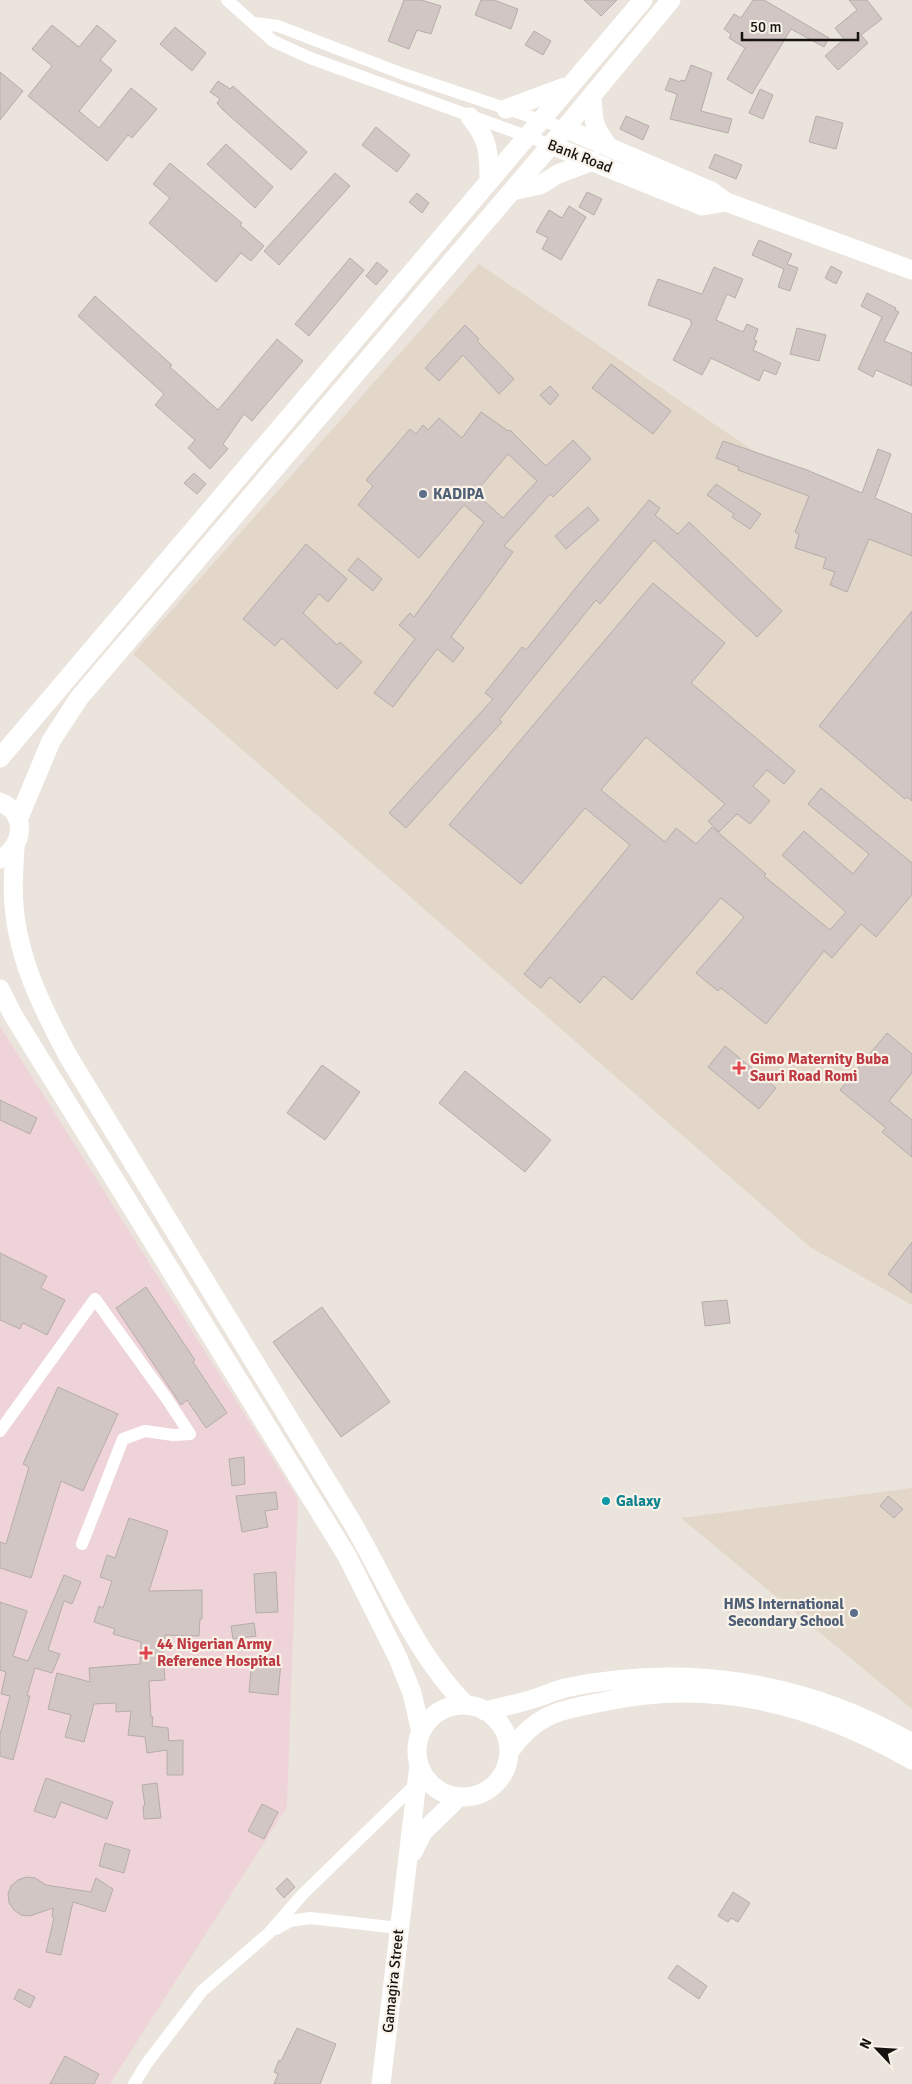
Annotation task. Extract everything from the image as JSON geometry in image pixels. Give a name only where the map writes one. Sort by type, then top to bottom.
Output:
[{"type":"street","name":"Bank Road","points":[[227,0],[254,22],[273,41],[310,58],[594,161],[702,206],[726,202],[912,270]]},
{"type":"street","points":[[0,758],[643,0]]},
{"type":"street","points":[[18,820],[51,741],[79,698],[551,145],[671,0]]},
{"type":"street","name":"Bank Road","points":[[254,22],[278,26],[403,74],[564,128]]},
{"type":"street","points":[[506,109],[569,86]]},
{"type":"street","points":[[592,95],[596,132],[608,146]]},
{"type":"street","points":[[470,117],[482,131],[489,153],[489,181]]},
{"type":"street","points":[[564,128],[711,191],[726,202]]},
{"type":"street","points":[[512,190],[540,185],[558,174],[594,161]]},
{"type":"street","points":[[0,802],[13,811],[20,829],[7,854],[23,954],[38,1000],[68,1056],[365,1544],[418,1641],[448,1687],[466,1705],[485,1711],[495,1718],[503,1728],[508,1740],[509,1752],[503,1774],[494,1785],[482,1793],[468,1797],[446,1794],[434,1787],[425,1777],[418,1774]]},
{"type":"street","points":[[0,989],[13,1015],[347,1556],[398,1658],[412,1693],[422,1732]]},
{"type":"street","points":[[0,1431],[95,1299],[190,1434],[173,1435],[145,1431],[123,1439],[82,1544]]},
{"type":"street","points":[[485,1711],[532,1700],[563,1689],[630,1678],[722,1679],[767,1686],[810,1697],[850,1711],[912,1743]]},
{"type":"street","points":[[509,1752],[519,1738],[536,1722],[563,1710],[624,1697],[675,1692],[720,1694],[763,1701],[806,1712],[844,1725],[879,1741],[912,1760]]},
{"type":"street","points":[[134,2084],[147,2063],[202,1991],[269,1933],[418,1774],[418,1742],[427,1722],[445,1709],[466,1705]]},
{"type":"street","name":"Gamagira Street","points":[[381,2084],[404,1877],[418,1774]]},
{"type":"street","name":"Gamagira Street","points":[[404,1877],[412,1853],[423,1832],[459,1797]]},
{"type":"street","points":[[269,1933],[290,1921],[310,1918],[399,1928]]},
{"type":"shaded area","points":[[479,264],[874,533],[912,530],[912,1305],[810,1247],[133,654]]},
{"type":"shaded area","name":"44 Nigerian Army Reference Hospital","points":[[0,1026],[298,1499],[287,1807],[110,2084],[0,2084]]},
{"type":"shaded area","name":"HMS International Secondary School","points":[[912,1488],[912,1709],[681,1518]]},
{"type":"building","points":[[404,0],[421,0],[441,6],[431,34],[417,30],[409,49],[388,41]]},
{"type":"building","points":[[481,0],[494,0],[518,9],[511,29],[475,15]]},
{"type":"building","points":[[584,0],[617,0],[601,16]]},
{"type":"building","points":[[753,0],[764,0],[829,38],[824,47],[791,29],[752,94],[727,79],[745,48],[729,38],[731,34],[724,29],[734,14],[741,18]]},
{"type":"building","points":[[849,0],[867,0],[882,19],[861,35],[868,43],[838,70],[825,56],[844,39],[835,28],[857,10]]},
{"type":"building","points":[[52,25],[79,47],[97,25],[116,41],[100,60],[112,70],[79,111],[99,128],[131,88],[157,109],[132,138],[128,135],[107,161],[28,96],[52,66],[32,49]]},
{"type":"building","points":[[175,27],[206,53],[192,71],[160,44]]},
{"type":"building","points":[[534,31],[551,41],[543,55],[525,45]]},
{"type":"building","points":[[691,65],[712,73],[701,111],[732,119],[728,133],[670,119],[677,94],[665,90],[670,78],[680,82],[681,80],[685,81]]},
{"type":"building","points":[[0,72],[23,91],[0,120]]},
{"type":"building","points":[[218,81],[230,89],[233,86],[307,152],[291,170],[217,103],[220,99],[210,92]]},
{"type":"building","points":[[760,89],[773,95],[763,119],[749,113]]},
{"type":"building","points":[[626,116],[649,126],[643,140],[620,129]]},
{"type":"building","points":[[816,116],[843,123],[836,149],[809,142]]},
{"type":"building","points":[[376,127],[410,155],[397,172],[362,145]]},
{"type":"building","points":[[226,144],[273,187],[255,208],[207,164]]},
{"type":"building","points":[[715,154],[742,165],[736,179],[709,168]]},
{"type":"building","points":[[170,163],[242,223],[240,225],[264,246],[251,261],[241,253],[216,282],[149,223],[170,198],[153,184]]},
{"type":"building","points":[[335,173],[350,186],[279,265],[264,251]]},
{"type":"building","points":[[587,192],[602,199],[594,215],[579,207]]},
{"type":"building","points":[[417,193],[429,203],[422,213],[409,202]]},
{"type":"building","points":[[569,206],[586,217],[561,260],[542,249],[548,238],[536,232],[549,210],[562,218]]},
{"type":"building","points":[[759,240],[792,254],[787,264],[798,268],[790,291],[778,287],[784,269],[752,255]]},
{"type":"building","points":[[350,258],[364,270],[309,336],[295,324]]},
{"type":"building","points":[[377,262],[388,271],[376,285],[366,276]]},
{"type":"building","points":[[831,266],[842,272],[836,284],[825,278]]},
{"type":"building","points":[[714,267],[743,279],[735,298],[727,294],[716,320],[743,332],[747,324],[758,329],[754,340],[757,341],[753,350],[781,363],[776,375],[764,370],[759,381],[711,358],[702,375],[673,360],[692,323],[690,322],[691,320],[648,305],[658,279],[702,294]]},
{"type":"building","points":[[867,293],[896,308],[895,310],[899,312],[884,341],[912,353],[912,386],[876,370],[873,377],[858,369],[882,317],[861,306]]},
{"type":"building","points":[[95,296],[172,365],[170,367],[218,410],[277,339],[303,361],[252,421],[244,414],[223,444],[228,449],[210,469],[188,448],[195,440],[155,405],[164,394],[78,316]]},
{"type":"building","points":[[465,325],[479,339],[477,341],[514,379],[499,394],[463,355],[439,381],[425,368]]},
{"type":"building","points":[[797,328],[826,335],[819,361],[790,354]]},
{"type":"building","points":[[611,364],[671,411],[653,434],[592,388]]},
{"type":"building","points":[[550,386],[559,395],[550,405],[540,395]]},
{"type":"building","points":[[481,412],[508,431],[510,430],[546,466],[573,440],[591,459],[553,497],[550,494],[504,546],[513,552],[451,637],[464,648],[453,662],[437,649],[393,707],[374,693],[415,639],[399,625],[410,613],[414,617],[484,522],[464,505],[419,558],[358,505],[373,486],[366,480],[410,429],[416,434],[423,425],[428,430],[439,418],[462,438]],"holes":[[[508,454],[537,481],[503,518],[475,493]]]},
{"type":"building","points":[[723,441],[807,470],[862,493],[878,449],[891,454],[875,498],[912,514],[912,556],[869,539],[847,592],[830,585],[835,572],[823,568],[826,558],[795,548],[799,534],[795,532],[809,496],[738,470],[739,467],[716,458]]},
{"type":"building","points":[[194,473],[206,484],[197,494],[184,483]]},
{"type":"building","points":[[716,484],[761,514],[750,529],[732,517],[734,514],[707,495]]},
{"type":"building","points":[[649,500],[660,508],[655,515],[678,534],[689,522],[782,611],[757,637],[654,540],[600,604],[596,600],[499,720],[502,722],[406,828],[389,813],[493,699],[485,693],[522,647],[526,650]]},
{"type":"building","points":[[588,507],[599,520],[566,549],[555,536]]},
{"type":"building","points":[[306,544],[347,579],[328,602],[319,594],[303,613],[337,645],[340,642],[362,662],[337,689],[282,638],[275,646],[243,619]]},
{"type":"building","points":[[358,558],[382,579],[373,591],[348,570]]},
{"type":"building","points":[[653,583],[725,643],[691,683],[795,771],[784,784],[767,770],[753,786],[770,801],[750,824],[737,814],[719,832],[708,821],[725,804],[646,737],[601,790],[665,842],[676,828],[696,844],[712,827],[766,874],[764,876],[830,930],[846,912],[782,855],[804,831],[853,874],[869,854],[808,804],[821,788],[912,863],[912,895],[876,937],[861,924],[832,958],[824,951],[766,1024],[721,988],[718,991],[696,973],[744,917],[721,898],[632,1000],[604,976],[580,1003],[550,977],[541,988],[524,974],[630,845],[585,808],[521,884],[449,825]]},
{"type":"building","points":[[912,611],[912,801],[907,797],[905,799],[819,726]]},
{"type":"building","points":[[887,1033],[912,1054],[912,1073],[889,1101],[912,1120],[912,1157],[882,1132],[886,1128],[840,1090]]},
{"type":"building","points":[[725,1046],[776,1088],[759,1109],[708,1067]]},
{"type":"building","points":[[322,1065],[360,1092],[325,1140],[287,1113]]},
{"type":"building","points":[[465,1071],[551,1140],[525,1172],[439,1103]]},
{"type":"building","points":[[0,1100],[37,1118],[30,1134],[0,1120]]},
{"type":"building","points":[[912,1242],[912,1293],[888,1274]]},
{"type":"building","points":[[0,1253],[47,1276],[41,1288],[65,1300],[47,1335],[23,1323],[20,1329],[0,1320]]},
{"type":"building","points":[[146,1287],[195,1360],[193,1362],[227,1413],[206,1428],[187,1400],[181,1405],[116,1308]]},
{"type":"building","points":[[727,1300],[730,1323],[705,1326],[702,1302]]},
{"type":"building","points":[[322,1307],[390,1402],[341,1437],[273,1342]]},
{"type":"building","points":[[58,1387],[118,1414],[83,1491],[61,1481],[31,1578],[0,1568],[0,1542],[6,1544],[29,1467],[23,1464]]},
{"type":"building","points":[[244,1457],[245,1484],[232,1486],[229,1459]]},
{"type":"building","points":[[276,1492],[278,1509],[265,1511],[268,1527],[242,1532],[236,1496]]},
{"type":"building","points":[[888,1496],[903,1509],[894,1518],[880,1506]]},
{"type":"building","points":[[129,1518],[168,1531],[149,1591],[202,1590],[202,1619],[200,1619],[199,1636],[165,1635],[165,1643],[162,1643],[165,1680],[149,1681],[151,1717],[153,1717],[152,1726],[168,1728],[169,1741],[183,1740],[183,1775],[167,1775],[167,1750],[147,1753],[145,1737],[128,1735],[131,1711],[116,1712],[116,1703],[94,1704],[84,1742],[65,1737],[71,1715],[48,1709],[57,1673],[90,1682],[89,1668],[140,1664],[141,1642],[113,1634],[115,1629],[94,1622],[99,1606],[103,1608],[112,1581],[100,1577],[107,1555],[115,1558]]},
{"type":"building","points":[[276,1572],[278,1612],[256,1613],[254,1574]]},
{"type":"building","points":[[64,1575],[81,1582],[72,1604],[64,1601],[48,1650],[60,1654],[52,1673],[35,1668],[27,1696],[30,1696],[13,1760],[0,1756],[0,1735],[10,1696],[1,1694],[6,1672],[0,1670],[0,1602],[27,1611],[13,1656],[28,1661]]},
{"type":"building","points":[[254,1623],[256,1636],[233,1639],[231,1626]]},
{"type":"building","points":[[252,1659],[281,1662],[278,1695],[249,1692]]},
{"type":"building","points":[[46,1778],[113,1802],[107,1819],[61,1802],[55,1818],[34,1811]]},
{"type":"building","points":[[157,1783],[161,1818],[144,1819],[143,1806],[145,1806],[142,1785]]},
{"type":"building","points":[[262,1804],[278,1812],[264,1839],[248,1831]]},
{"type":"building","points":[[105,1843],[130,1850],[124,1873],[99,1866]]},
{"type":"building","points":[[26,1877],[35,1878],[46,1885],[91,1892],[96,1878],[113,1889],[105,1912],[73,1902],[61,1955],[46,1952],[54,1918],[52,1917],[53,1908],[30,1916],[21,1915],[9,1903],[8,1894],[11,1886],[18,1880]]},
{"type":"building","points":[[287,1878],[295,1887],[284,1898],[276,1889]]},
{"type":"building","points":[[733,1892],[750,1903],[738,1922],[731,1918],[728,1922],[718,1916]]},
{"type":"building","points":[[677,1965],[707,1986],[699,1999],[668,1978]]},
{"type":"building","points":[[19,1989],[35,1997],[30,2008],[14,1999]]},
{"type":"building","points":[[297,2028],[336,2044],[320,2084],[274,2084],[278,2074],[274,2072]]},
{"type":"building","points":[[65,2056],[99,2074],[94,2084],[50,2084]]},
{"type":"place","name":"KADIPA","points":[[423,494]]},
{"type":"place","name":"Gimo Maternity Buba Sauri Road Romi","points":[[739,1068]]},
{"type":"place","name":"Galaxy","points":[[606,1501]]},
{"type":"place","name":"HMS International Secondary School","points":[[854,1613]]},
{"type":"place","name":"44 Nigerian Army Reference Hospital","points":[[146,1653]]}]
